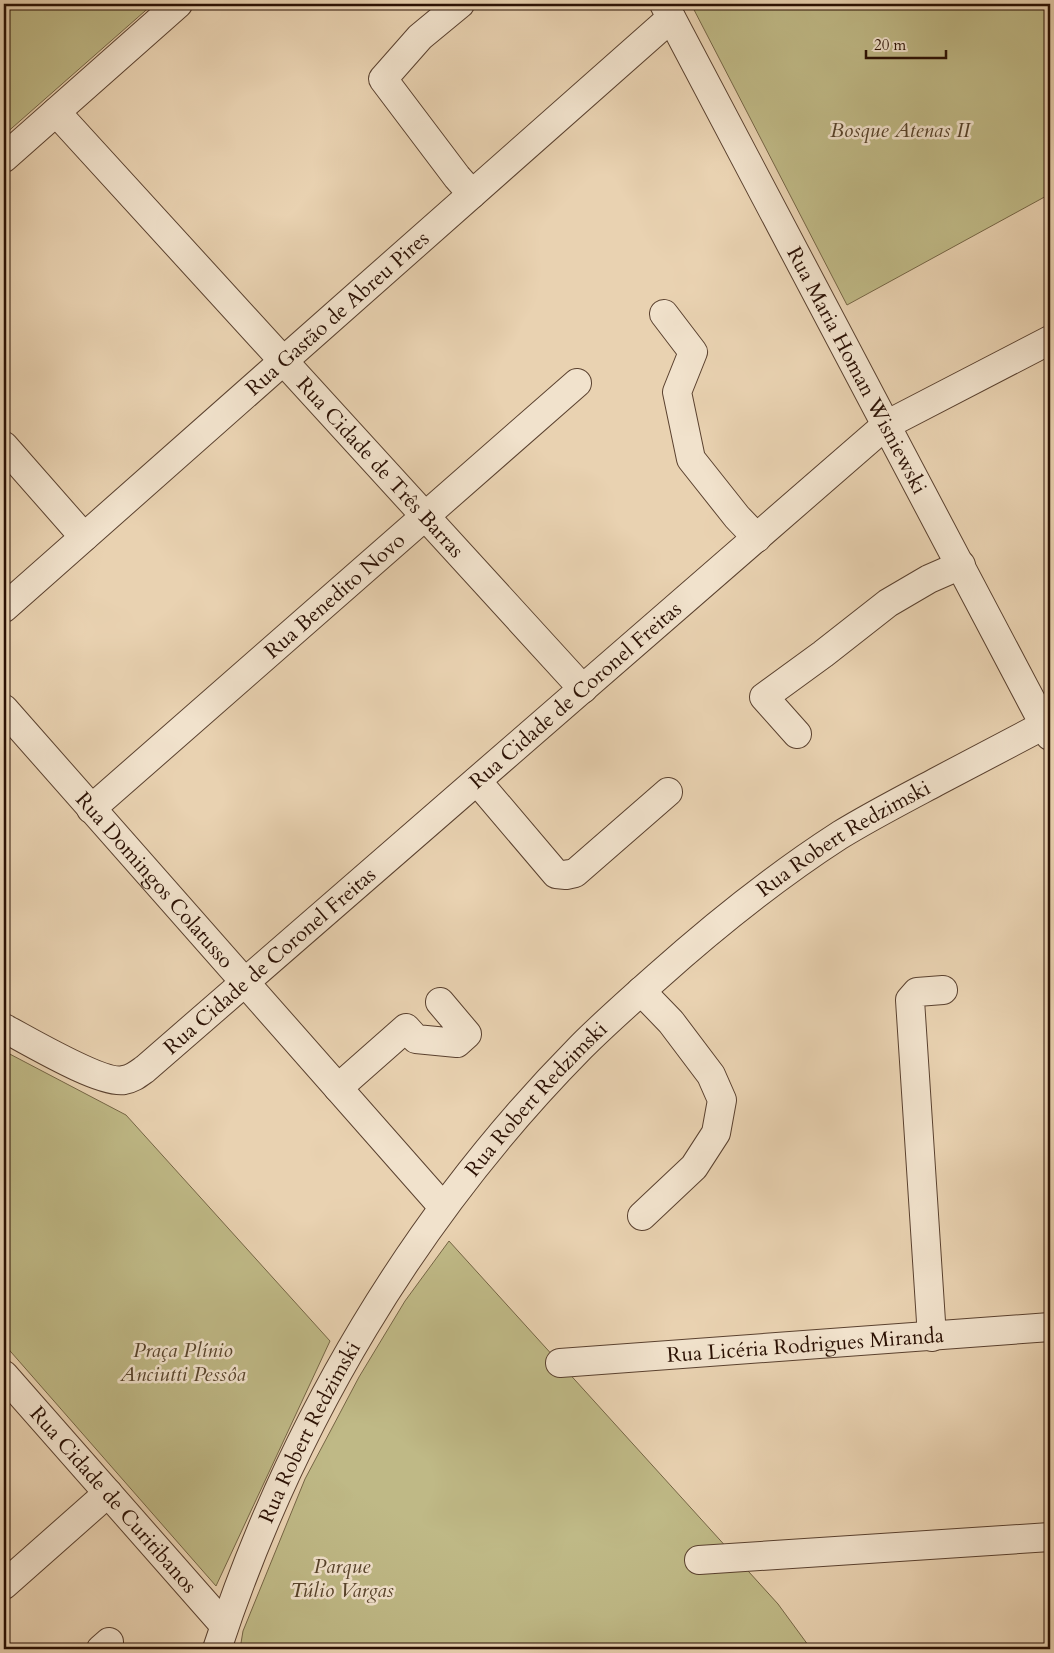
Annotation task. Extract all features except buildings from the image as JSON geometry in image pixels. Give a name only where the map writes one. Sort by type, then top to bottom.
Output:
[{"type":"street","points":[[4,158],[178,4]]},
{"type":"street","points":[[460,4],[420,37],[384,79],[457,177],[472,194]]},
{"type":"street","name":"Rua Gastão de Abreu Pires","points":[[4,608],[472,194],[667,11]]},
{"type":"street","name":"Rua Maria Homan Wisniewski","points":[[667,11],[1048,728]]},
{"type":"street","name":"Rua Cidade de Três Barras","points":[[56,112],[583,689]]},
{"type":"street","points":[[664,314],[694,352],[677,392],[691,459],[757,538]]},
{"type":"street","name":"Rua Cidade de Coronel Freitas","points":[[4,1028],[90,1073],[109,1080],[123,1081],[145,1070],[886,425],[1050,340]]},
{"type":"street","name":"Rua Benedito Novo","points":[[91,808],[577,383]]},
{"type":"street","points":[[4,446],[84,537]]},
{"type":"street","points":[[797,734],[764,697],[824,654],[888,602],[928,579],[961,565]]},
{"type":"street","name":"Rua Domingos Colatusso","points":[[4,709],[443,1207]]},
{"type":"street","name":"Rua Robert Redzimski","points":[[220,1637],[258,1538],[294,1456],[325,1394],[359,1335],[402,1266],[443,1207],[485,1153],[534,1097],[582,1046],[641,991],[748,901],[798,864],[841,835],[884,810],[1048,728]]},
{"type":"street","points":[[477,781],[556,874],[566,875],[575,874],[668,792]]},
{"type":"street","points":[[932,1337],[910,1000],[917,992],[944,990]]},
{"type":"street","points":[[641,991],[671,1022],[711,1075],[722,1100],[716,1134],[694,1167],[642,1216]]},
{"type":"street","points":[[338,1088],[406,1028],[416,1039],[457,1043],[467,1034],[440,1002]]},
{"type":"street","name":"Rua Licéria Rodrigues Miranda","points":[[560,1364],[1050,1327]]},
{"type":"street","name":"Rua Cidade de Curitibanos","points":[[4,1375],[108,1493],[220,1637]]},
{"type":"street","points":[[4,1585],[108,1493]]},
{"type":"street","points":[[699,1560],[1050,1537]]},
{"type":"green space","points":[[4,4],[153,4],[4,135]]},
{"type":"green space","name":"Bosque Atenas II","points":[[691,4],[1050,4],[1050,194],[847,305]]},
{"type":"green space","name":"Praça Plínio Anciutti Pessôa","points":[[4,1051],[126,1115],[330,1341],[216,1586],[4,1344]]},
{"type":"green space","name":"Parque Túlio Vargas","points":[[449,1241],[778,1604],[811,1649],[240,1649],[243,1631],[305,1479],[359,1377],[405,1301]]}]
